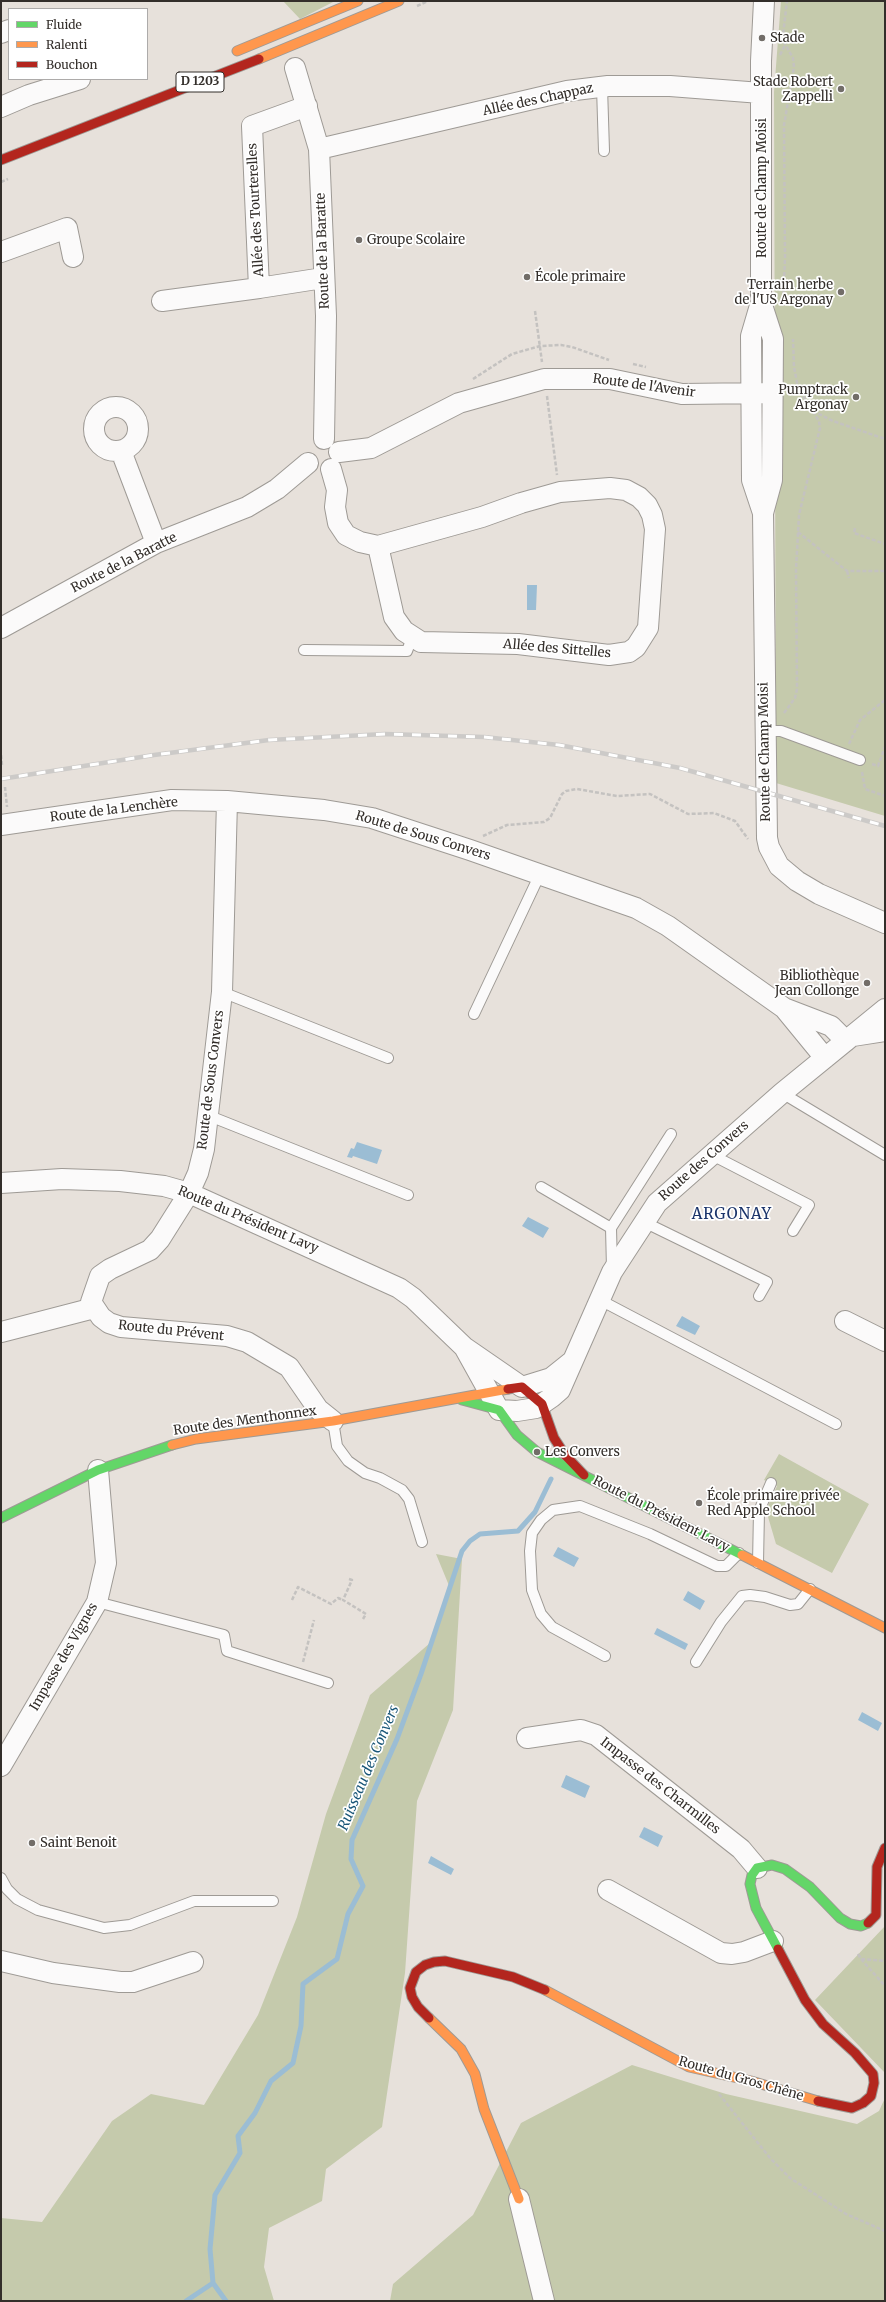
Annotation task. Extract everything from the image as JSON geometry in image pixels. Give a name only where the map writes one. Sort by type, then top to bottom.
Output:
[{"type":"street","name":"D 1203","points":[[227,56],[358,1]]},
{"type":"street","name":"D 1203","points":[[1,160],[309,40],[399,1]]},
{"type":"street","name":"Route de Champ Moisi","points":[[764,1],[761,94],[761,302],[751,336],[752,480],[763,513],[773,731],[765,813],[768,847],[779,866],[796,881],[819,894],[885,924]]},
{"type":"street","points":[[265,57],[295,68],[300,54],[309,40]]},
{"type":"street","name":"Route de la Baratte","points":[[295,68],[319,149],[326,324],[324,439]]},
{"type":"street","points":[[1,107],[29,94],[77,80]]},
{"type":"street","name":"Allée des Chappaz","points":[[319,149],[567,91],[602,87],[670,86],[761,94]]},
{"type":"street","name":"Allée des Tourterelles","points":[[307,106],[252,126],[259,288],[323,278]]},
{"type":"street","points":[[1,252],[67,228],[73,257]]},
{"type":"street","points":[[162,300],[259,288]]},
{"type":"street","name":"Route de Champ Moisi","points":[[761,302],[773,339],[772,480],[763,513]]},
{"type":"street","name":"Route de l'Avenir","points":[[335,461],[371,448],[458,403],[544,379],[610,379],[682,394],[752,392],[772,393]]},
{"type":"street","points":[[324,439],[333,441],[335,461],[317,471],[308,463],[306,457],[309,445],[314,440],[324,439]]},
{"type":"street","points":[[121,450],[156,543]]},
{"type":"street","name":"Allée des Sittelles","points":[[335,461],[337,490],[335,507],[338,523],[346,535],[360,542],[378,546],[482,517],[521,503],[560,492],[610,488],[626,490],[643,501],[652,515],[655,529],[648,628],[636,647],[629,652],[609,655],[518,644],[430,643],[412,638]]},
{"type":"street","name":"Route de la Baratte","points":[[1,628],[156,543],[247,507],[277,489],[308,463]]},
{"type":"street","points":[[378,546],[394,617],[404,631],[412,638]]},
{"type":"street","name":"Route de la Lenchère","points":[[1,825],[172,800],[227,801]]},
{"type":"street","name":"Route de Sous Convers","points":[[189,1193],[198,1173],[202,1155],[222,992],[227,801],[356,815],[470,850],[620,902],[660,921],[784,1008],[832,1026],[850,1038]]},
{"type":"street","name":"Route de Sous Convers","points":[[784,1008],[826,1058]]},
{"type":"street","name":"Route des Convers","points":[[499,1410],[517,1411],[536,1408],[560,1390],[612,1272],[657,1203],[782,1093],[885,1009]]},
{"type":"street","points":[[850,1038],[885,1031]]},
{"type":"street","name":"Route du Président Lavy","points":[[1,1183],[62,1179],[120,1181],[164,1186],[189,1193],[399,1288],[413,1298],[464,1347],[522,1387],[542,1404],[554,1438],[565,1455],[584,1475]]},
{"type":"street","points":[[1,1332],[94,1308],[91,1302],[100,1276],[110,1269],[150,1250],[160,1239],[189,1193]]},
{"type":"street","name":"Route du Prévent","points":[[94,1308],[109,1323],[122,1327],[227,1336],[247,1342],[289,1367],[318,1409],[333,1421]]},
{"type":"street","points":[[845,1321],[885,1341]]},
{"type":"street","name":"Route du Président Lavy","points":[[464,1347],[499,1410],[517,1435],[537,1452],[885,1628]]},
{"type":"street","name":"Route des Convers","points":[[522,1387],[551,1378],[573,1361]]},
{"type":"street","name":"Route des Menthonnex","points":[[1,1518],[98,1470],[157,1448],[196,1439],[333,1421],[459,1400],[488,1392],[522,1387]]},
{"type":"street","name":"Route des Menthonnex","points":[[459,1400],[499,1410]]},
{"type":"street","name":"Impasse des Vignes","points":[[1,1766],[97,1602],[106,1563],[98,1470]]},
{"type":"street","name":"Impasse des Charmilles","points":[[527,1738],[582,1730],[596,1735],[741,1849],[757,1868]]},
{"type":"street","points":[[757,1868],[772,1865],[785,1869],[810,1887],[840,1918],[850,1924],[861,1926],[869,1923],[876,1915],[878,1892],[877,1867],[885,1848]]},
{"type":"street","name":"Route du Gros Chêne","points":[[544,2301],[519,2199],[484,2109],[475,2074],[461,2049],[418,2007],[412,1997],[410,1988],[412,1979],[425,1965],[434,1962],[446,1961],[485,1969],[535,1984],[671,2059],[710,2074],[751,2081],[847,2108],[858,2106],[871,2096],[874,2083],[873,2074],[814,2013],[774,1941],[752,1896],[750,1884],[752,1875],[757,1868]]},
{"type":"street","points":[[608,1890],[722,1952],[744,1952],[774,1941]]},
{"type":"street","points":[[1,1961],[53,1973],[120,1982],[133,1982],[193,1962]]},
{"type":"lane","points":[[602,87],[604,151]]},
{"type":"lane","points":[[304,650],[407,651],[412,638]]},
{"type":"lane","points":[[773,731],[860,760]]},
{"type":"lane","points":[[474,1014],[540,874]]},
{"type":"lane","points":[[222,992],[388,1058]]},
{"type":"lane","points":[[782,1093],[885,1155]]},
{"type":"lane","points":[[207,1115],[408,1195]]},
{"type":"lane","points":[[612,1272],[611,1228],[671,1134]]},
{"type":"lane","points":[[712,1155],[809,1205],[793,1231]]},
{"type":"lane","points":[[541,1188],[611,1228]]},
{"type":"lane","points":[[644,1222],[767,1282],[759,1296]]},
{"type":"lane","points":[[600,1300],[836,1424]]},
{"type":"lane","points":[[333,1421],[337,1446],[348,1461],[365,1473],[380,1478],[402,1490],[409,1499],[422,1542]]},
{"type":"lane","points":[[758,1563],[759,1510],[772,1483]]},
{"type":"lane","name":"Route du Président Lavy","points":[[605,1656],[552,1627],[541,1614],[532,1590],[530,1551],[532,1533],[540,1520],[553,1510],[580,1506],[650,1534],[718,1566],[726,1566],[739,1553]]},
{"type":"lane","points":[[696,1662],[720,1622],[742,1596],[750,1595],[764,1597],[790,1605],[798,1604],[810,1589]]},
{"type":"lane","points":[[97,1602],[224,1635],[227,1651],[328,1683]]},
{"type":"lane","points":[[1,1878],[7,1889],[17,1899],[38,1910],[104,1928],[130,1926],[194,1901],[273,1901]]},
{"type":"path","points":[[782,312],[785,258],[784,125],[794,67],[793,58],[785,44],[784,35],[787,1]]},
{"type":"path","points":[[535,311],[560,492]]},
{"type":"path","points":[[773,731],[795,698],[797,689],[796,569],[798,532],[800,515],[820,428],[819,421],[798,388],[792,334]]},
{"type":"path","points":[[811,410],[833,421],[885,439]]},
{"type":"path","points":[[855,528],[854,533],[885,544]]},
{"type":"path","points":[[798,532],[847,571],[849,578]]},
{"type":"path","points":[[847,571],[885,571]]},
{"type":"path","points":[[845,755],[860,720],[885,700]]},
{"type":"path","points":[[885,747],[878,766],[860,760],[864,788],[885,796]]},
{"type":"path","points":[[1,755],[2,765]]},
{"type":"path","points":[[470,850],[484,835],[507,825],[544,822],[550,818],[562,794],[566,791],[577,789],[617,796],[650,794],[688,814],[714,813],[735,821],[753,843],[768,847]]},
{"type":"path","points":[[343,1600],[352,1580],[349,1579]]},
{"type":"path","points":[[292,1600],[298,1587],[331,1604],[338,1598],[343,1600],[366,1614],[363,1619]]},
{"type":"path","points":[[299,1674],[307,1652],[314,1620]]},
{"type":"path","points":[[858,1954],[885,1986]]},
{"type":"path","points":[[861,1959],[885,1961]]},
{"type":"path","points":[[710,2074],[719,2093],[729,2107],[770,2158],[790,2178],[840,2210],[885,2231]]},
{"type":"green space","points":[[283,1],[335,1],[300,19]]},
{"type":"green space","points":[[781,1],[885,1],[885,816],[776,783],[774,92]]},
{"type":"green space","points":[[779,1454],[869,1504],[832,1573],[776,1544],[766,1510],[777,1486],[764,1480]]},
{"type":"green space","points":[[436,1554],[462,1559],[453,1710],[417,1801],[405,1973],[382,2127],[326,2169],[322,2201],[269,2228],[264,2267],[274,2301],[1,2301],[1,2218],[42,2222],[112,2121],[151,2094],[204,2105],[258,2015],[297,1917],[326,1814],[370,1695],[430,1643],[441,1615],[450,1588]]},
{"type":"green space","points":[[885,1926],[885,2073],[815,2000]]},
{"type":"green space","points":[[632,2065],[726,2094],[857,2124],[879,2111],[885,2098],[885,2301],[390,2301],[393,2284],[473,2215],[521,2123]]},
{"type":"water","points":[[527,585],[537,585],[536,610],[527,610]]},
{"type":"water","points":[[357,1142],[382,1150],[377,1164],[353,1156],[352,1158],[347,1157],[351,1148],[354,1149]]},
{"type":"water","points":[[528,1217],[549,1228],[543,1238],[522,1226]]},
{"type":"water","points":[[682,1316],[700,1326],[695,1335],[676,1326]]},
{"type":"water","points":[[558,1547],[579,1558],[574,1567],[553,1556]]},
{"type":"water","points":[[688,1591],[705,1601],[700,1610],[683,1600]]},
{"type":"water","points":[[657,1628],[688,1644],[685,1650],[654,1634]]},
{"type":"water","points":[[862,1712],[882,1723],[878,1731],[858,1720]]},
{"type":"water","points":[[566,1775],[590,1786],[585,1798],[561,1787]]},
{"type":"water","points":[[644,1827],[663,1836],[658,1847],[639,1837]]},
{"type":"water","points":[[431,1856],[454,1869],[451,1875],[428,1863]]},
{"type":"waterway","name":"Ruisseau des Convers","points":[[186,2301],[213,2283],[210,2249],[215,2195],[240,2153],[238,2136],[255,2113],[271,2081],[293,2063],[301,2026],[303,1984],[337,1959],[348,1914],[363,1886],[351,1859],[352,1840],[397,1739],[421,1674],[462,1551],[470,1541],[480,1534],[518,1531],[535,1512],[551,1479]]},
{"type":"waterway","points":[[213,2283],[226,2301]]},
{"type":"railway","points":[[1,779],[154,755],[269,740],[385,734],[484,737],[559,745],[680,768],[885,826]]},
{"type":"traffic: fast","points":[[462,1400],[499,1410],[517,1435],[537,1452],[742,1555]]},
{"type":"traffic: fast","points":[[1,1518],[98,1470],[172,1445]]},
{"type":"traffic: fast","points":[[778,1949],[756,1908],[750,1884],[752,1875],[757,1868],[772,1865],[785,1869],[810,1887],[840,1918],[850,1924],[861,1926],[868,1923]]},
{"type":"traffic: slow","points":[[237,51],[358,1]]},
{"type":"traffic: slow","points":[[259,59],[399,1]]},
{"type":"traffic: slow","points":[[172,1445],[196,1439],[333,1421],[508,1389]]},
{"type":"traffic: slow","points":[[742,1555],[885,1628]]},
{"type":"traffic: slow","points":[[545,1990],[689,2067],[751,2081],[818,2101]]},
{"type":"traffic: slow","points":[[429,2018],[461,2049],[475,2074],[484,2109],[519,2199]]},
{"type":"traffic: jam","points":[[1,160],[259,59]]},
{"type":"traffic: jam","points":[[508,1389],[522,1387],[542,1404],[554,1438],[565,1455],[584,1475]]},
{"type":"traffic: jam","points":[[868,1923],[876,1915],[877,1867],[885,1848]]},
{"type":"traffic: jam","points":[[778,1949],[805,2000],[823,2024],[855,2053],[873,2074],[874,2083],[871,2096],[863,2103],[852,2108],[818,2101]]},
{"type":"traffic: jam","points":[[429,2018],[418,2007],[412,1997],[410,1988],[416,1972],[425,1965],[434,1962],[445,1961],[513,1977],[545,1990]]},
{"type":"place","name":"Stade","points":[[762,38]]},
{"type":"place","name":"Stade Robert Zappelli","points":[[841,89]]},
{"type":"place","name":"Groupe Scolaire","points":[[359,240]]},
{"type":"place","name":"École primaire","points":[[527,277]]},
{"type":"place","name":"Terrain herbe de l'US Argonay","points":[[841,292]]},
{"type":"place","name":"Pumptrack Argonay","points":[[856,397]]},
{"type":"place","name":"Bibliothèque Jean Collonge","points":[[867,983]]},
{"type":"place","name":"Les Convers","points":[[537,1452]]},
{"type":"place","name":"École primaire privée Red Apple School","points":[[699,1503]]},
{"type":"place","name":"Saint Benoit","points":[[32,1843]]},
{"type":"district","name":"ARGONAY","points":[[732,1215]]}]
